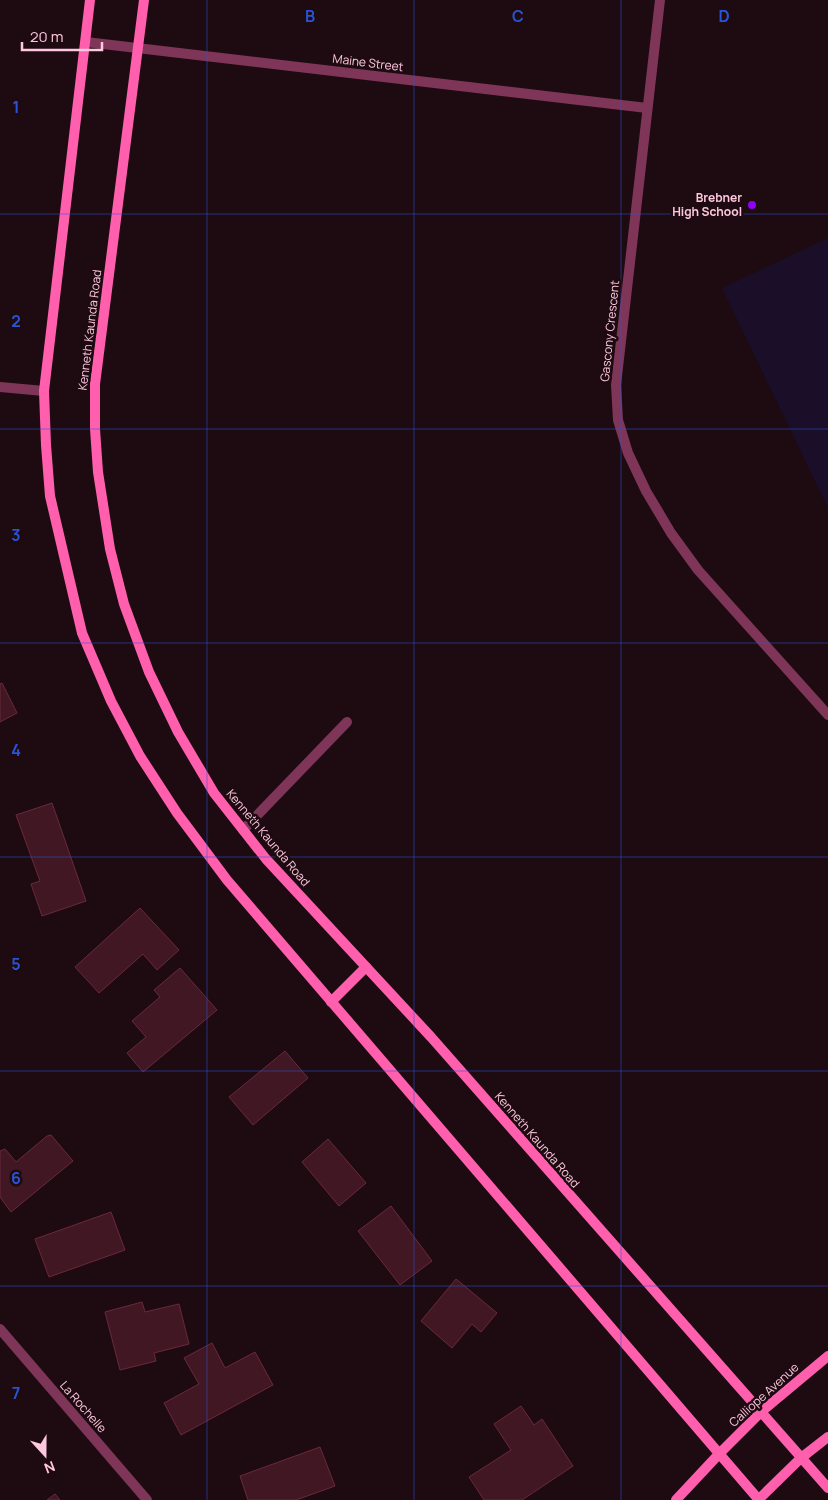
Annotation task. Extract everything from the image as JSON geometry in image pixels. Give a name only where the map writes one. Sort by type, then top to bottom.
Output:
[{"type":"main road","points":[[90,0],[44,391],[50,496],[82,633],[111,701],[140,756],[176,813],[227,880],[758,1500],[802,1458],[828,1437]]},
{"type":"main road","name":"Kenneth Kaunda Road","points":[[144,0],[95,384],[95,429],[98,472],[110,548],[124,604],[149,672],[178,732],[214,793],[266,859],[431,1038],[828,1488]]},
{"type":"main road","points":[[331,1002],[366,967]]},
{"type":"main road","name":"Calliope Avenue","points":[[676,1500],[761,1412],[828,1356]]},
{"type":"street","name":"Gascony Crescent","points":[[660,0],[616,385],[618,420],[628,453],[646,491],[698,570],[828,716]]},
{"type":"street","name":"Maine Street","points":[[86,42],[647,108]]},
{"type":"street","points":[[0,387],[44,391]]},
{"type":"street","points":[[243,830],[347,722]]},
{"type":"street","name":"La Rochelle","points":[[0,1330],[147,1500]]},
{"type":"shaded area","points":[[828,238],[828,508],[722,288]]},
{"type":"building","points":[[2,683],[17,713],[0,722],[0,684]]},
{"type":"building","points":[[52,803],[86,901],[42,916],[31,884],[40,881],[16,815]]},
{"type":"building","points":[[140,908],[179,950],[157,970],[143,954],[99,993],[75,967]]},
{"type":"building","points":[[180,968],[217,1010],[143,1072],[127,1053],[146,1037],[132,1021],[160,997],[154,990]]},
{"type":"building","points":[[285,1051],[308,1078],[253,1125],[229,1097]]},
{"type":"building","points":[[51,1135],[73,1161],[11,1212],[0,1197],[0,1151],[5,1149],[16,1162],[47,1136]]},
{"type":"building","points":[[328,1139],[366,1183],[339,1206],[302,1162]]},
{"type":"building","points":[[391,1206],[432,1261],[400,1285],[358,1231]]},
{"type":"building","points":[[111,1212],[125,1250],[49,1277],[35,1239]]},
{"type":"building","points":[[456,1279],[497,1313],[481,1332],[472,1324],[452,1348],[421,1321]]},
{"type":"building","points":[[142,1302],[145,1312],[179,1304],[189,1344],[154,1353],[156,1361],[120,1370],[105,1312]]},
{"type":"building","points":[[212,1343],[225,1368],[255,1352],[273,1385],[181,1435],[164,1403],[199,1384],[184,1358]]},
{"type":"building","points":[[521,1406],[534,1425],[542,1419],[573,1466],[522,1500],[484,1500],[469,1477],[511,1450],[494,1424]]},
{"type":"building","points":[[320,1447],[335,1486],[296,1500],[248,1500],[240,1476]]},
{"type":"building","points":[[55,1494],[60,1500],[47,1500]]},
{"type":"place","name":"Brebner High School","points":[[752,205]]}]
